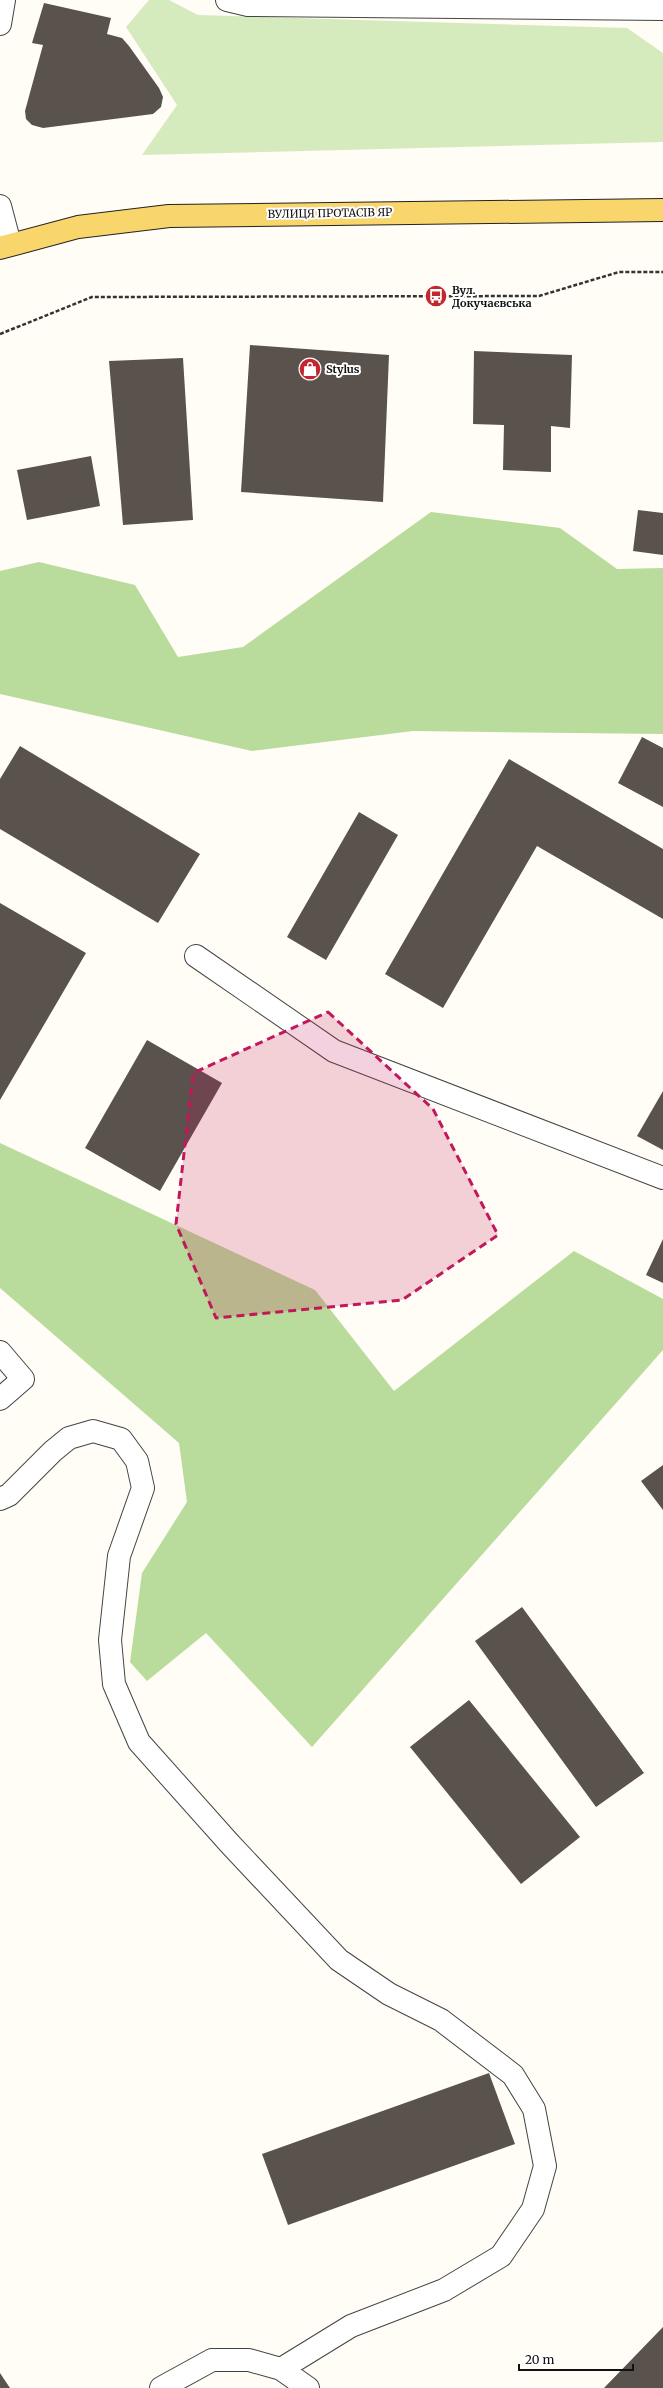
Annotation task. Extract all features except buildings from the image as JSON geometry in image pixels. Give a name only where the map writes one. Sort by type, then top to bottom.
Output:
[{"type":"main road","name":"ВУЛИЦЯ ПРОТАСІВ ЯР","points":[[5,246],[78,228],[169,216],[663,210]]},
{"type":"street","points":[[0,24],[4,0]]},
{"type":"street","points":[[227,0],[248,5],[653,9],[663,24]]},
{"type":"street","points":[[0,206],[5,246]]},
{"type":"street","points":[[196,956],[334,1051],[663,1178]]},
{"type":"street","points":[[0,1352],[23,1379],[0,1398]]},
{"type":"street","points":[[0,1499],[10,1495],[52,1451],[68,1438],[93,1431],[121,1439],[138,1461],[143,1488],[119,1556],[110,1640],[114,1684],[139,1742],[339,1960],[389,1994],[441,2020],[513,2075],[534,2109],[545,2166],[533,2210],[501,2256],[444,2290],[351,2326],[281,2369]]},
{"type":"street","points":[[161,2388],[212,2360],[249,2360],[281,2369],[308,2388]]},
{"type":"path","points":[[0,334],[92,297],[539,296],[619,272],[663,272]]},
{"type":"highlighted area","points":[[328,1012],[433,1109],[498,1235],[402,1300],[216,1318],[176,1224],[193,1073]]},
{"type":"green space","points":[[149,0],[169,0],[198,15],[627,28],[663,53],[663,142],[142,155],[177,105],[126,27]]},
{"type":"green space","points":[[431,512],[560,528],[617,569],[663,568],[663,734],[413,731],[252,751],[0,694],[0,571],[39,562],[135,585],[178,657],[243,647]]},
{"type":"green space","points":[[0,1143],[315,1290],[394,1391],[574,1251],[663,1299],[663,1350],[312,1747],[206,1633],[147,1681],[130,1662],[142,1573],[187,1502],[179,1443],[0,1288]]},
{"type":"place","name":"Вул. Докучаєвська","points":[[436,296]]},
{"type":"place","name":"Stylus","points":[[310,369]]}]
